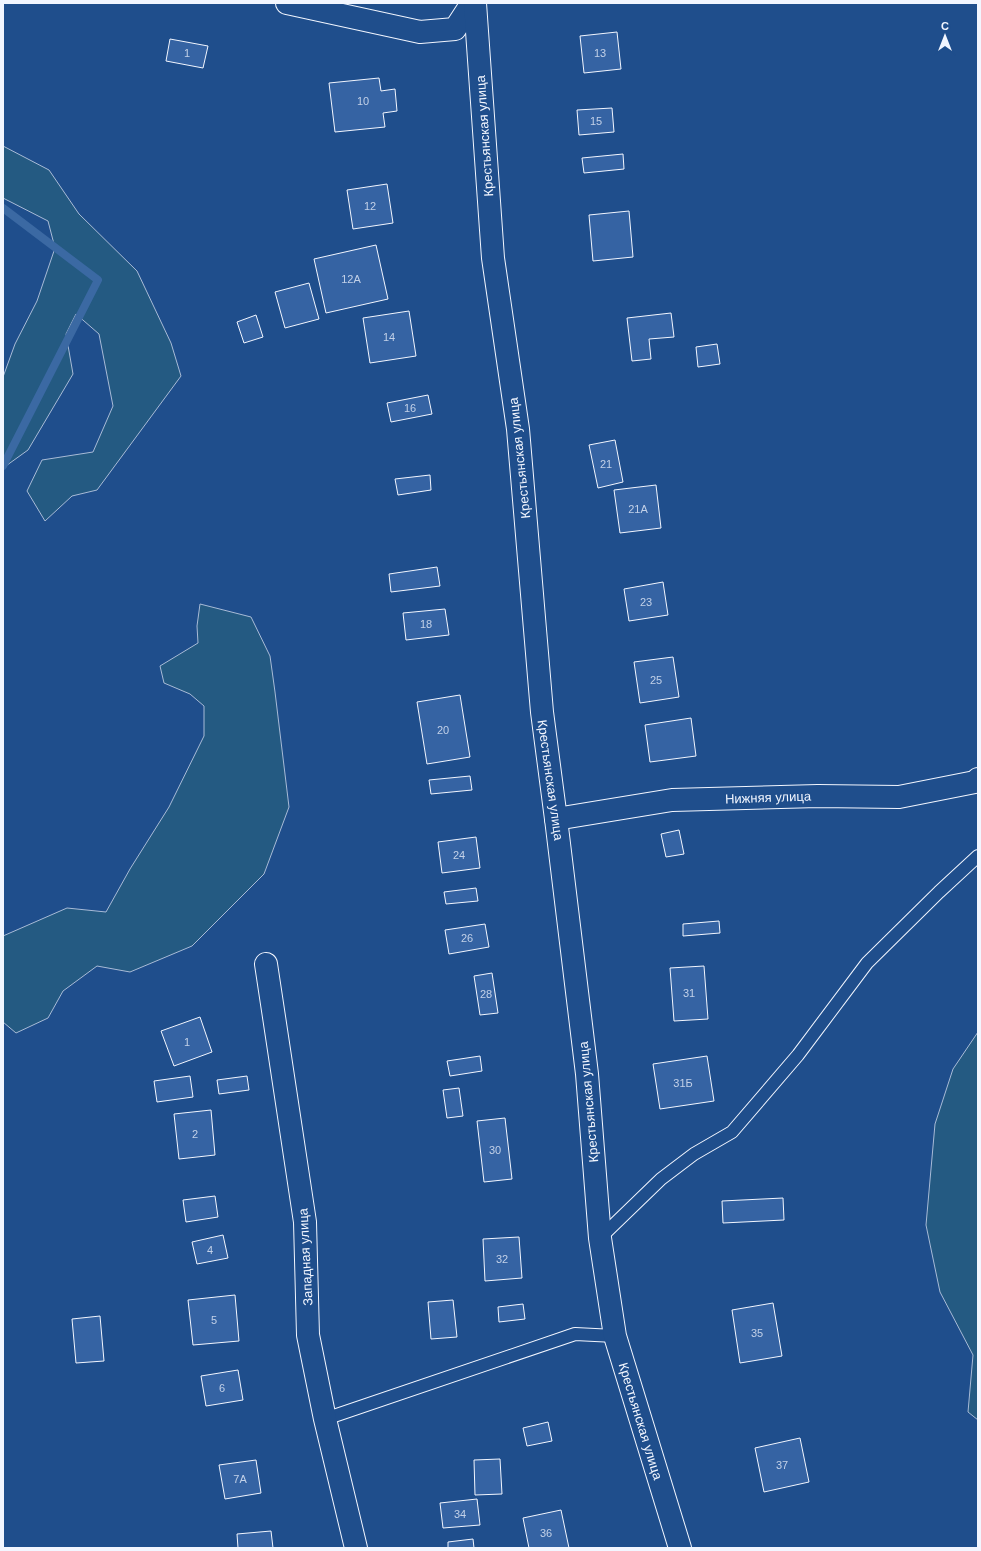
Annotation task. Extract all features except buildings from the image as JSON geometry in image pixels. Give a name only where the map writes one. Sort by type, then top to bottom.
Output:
[{"type":"street","points":[[287,3],[420,32],[455,29],[473,3]]},
{"type":"street","name":"Крестьянская улица","points":[[473,3],[493,258],[518,429],[542,712],[586,1074],[600,1238],[615,1336],[680,1548]]},
{"type":"street","name":"Нижняя улица","points":[[556,819],[672,800],[818,796],[899,797],[975,782],[978,779]]},
{"type":"street","name":"Западная улица","points":[[266,964],[305,1222],[308,1335],[325,1419],[356,1548]]},
{"type":"lane","points":[[600,1238],[662,1179],[694,1154],[732,1132],[798,1055],[867,963],[978,856]]},
{"type":"lane","points":[[325,1419],[575,1334],[615,1336]]},
{"type":"shaded area","points":[[3,146],[49,170],[79,214],[137,271],[171,343],[181,376],[97,490],[72,496],[45,521],[27,491],[42,460],[93,452],[113,406],[99,334],[76,314],[66,334],[73,374],[28,450],[3,468],[3,377],[15,344],[37,301],[55,248],[48,221],[3,198]]},
{"type":"shaded area","points":[[200,604],[251,617],[270,656],[289,807],[264,874],[192,946],[130,972],[97,966],[63,991],[48,1018],[16,1033],[3,1022],[3,936],[67,908],[106,912],[130,869],[169,807],[204,736],[204,706],[190,694],[164,683],[160,666],[198,643],[197,626]]},
{"type":"shaded area","points":[[978,1032],[978,1420],[968,1412],[973,1355],[940,1292],[926,1225],[935,1124],[953,1069]]},
{"type":"waterway","points":[[3,208],[98,280],[3,466]]}]
